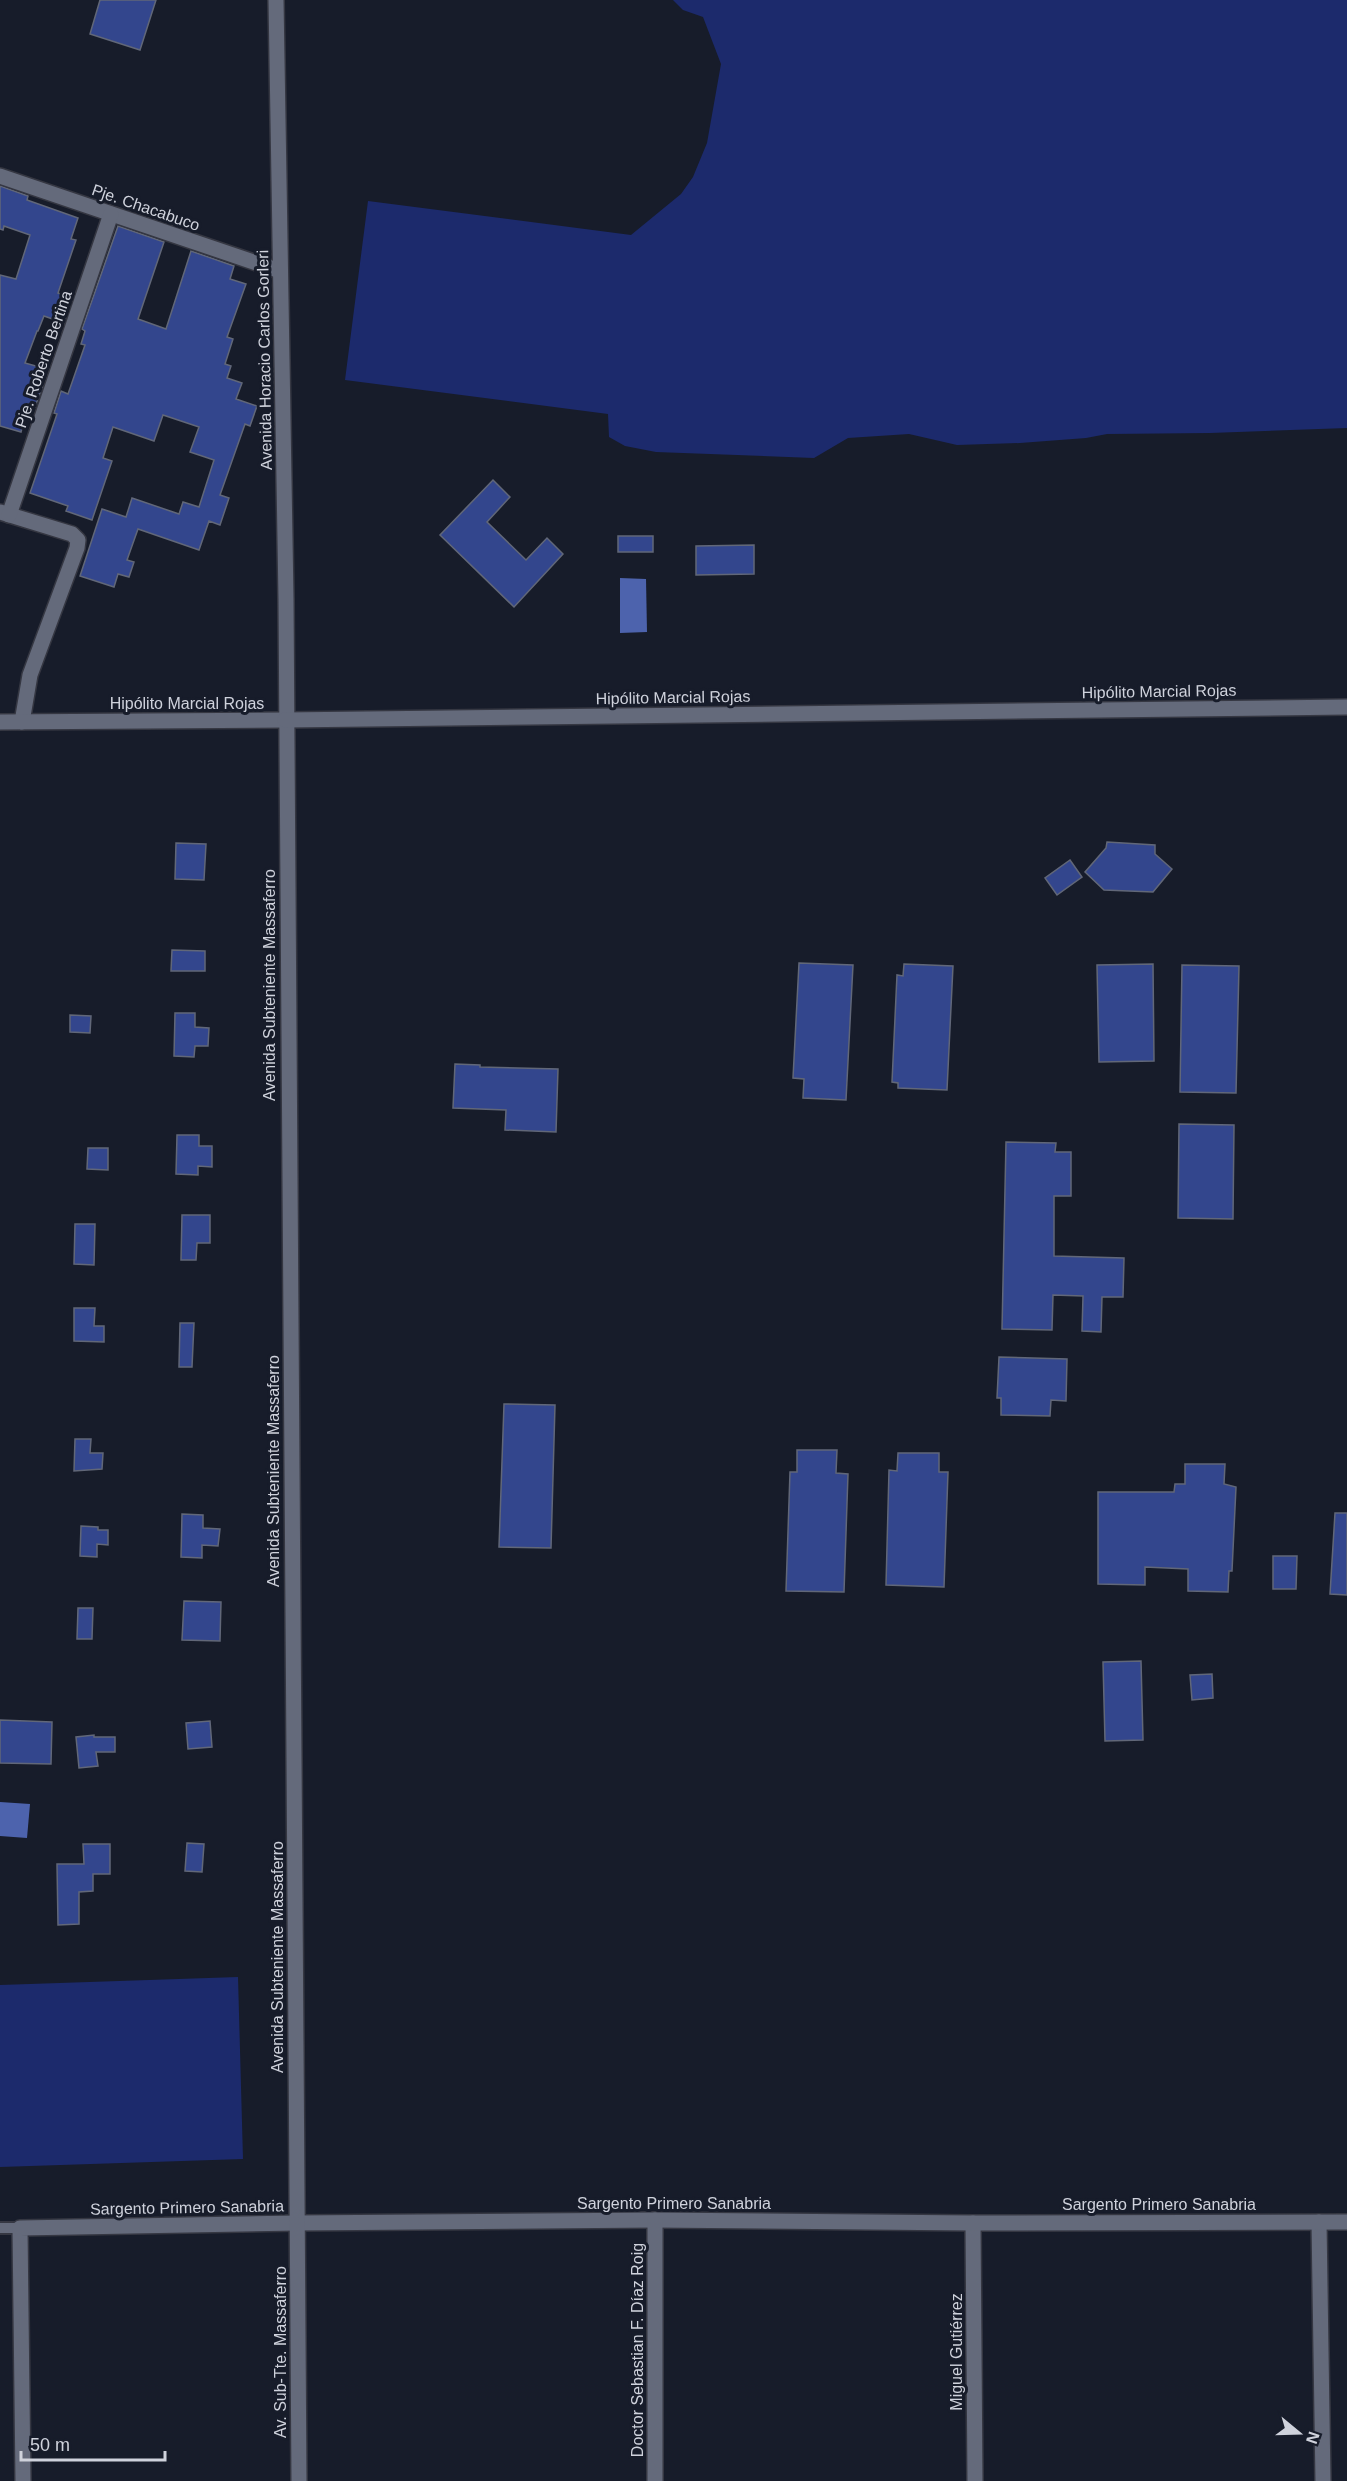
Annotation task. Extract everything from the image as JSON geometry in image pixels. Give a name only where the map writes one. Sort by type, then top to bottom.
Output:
[{"type":"street","name":"Avenida Horacio Carlos Gorleri","points":[[276,0],[286,599],[285,720]]},
{"type":"street","name":"Pje. Chacabuco","points":[[0,176],[280,271]]},
{"type":"street","name":"Pje. Roberto Bertina","points":[[5,514],[111,214]]},
{"type":"street","points":[[5,514],[72,534],[78,540],[30,675],[22,722]]},
{"type":"street","name":"Hipólito Marcial Rojas","points":[[0,722],[1347,707]]},
{"type":"street","name":"Avenida Subteniente Massaferro","points":[[285,720],[297,2223]]},
{"type":"street","name":"Sargento Primero Sanabria","points":[[20,2228],[655,2220],[973,2223],[1347,2222]]},
{"type":"street","name":"Doctor Sebastian F. Díaz Roig","points":[[655,2220],[655,2481]]},
{"type":"street","points":[[1318,2222],[1323,2481]]},
{"type":"street","name":"Av. Sub-Tte. Massaferro","points":[[297,2223],[299,2481]]},
{"type":"street","name":"Miguel Gutiérrez","points":[[973,2223],[975,2481]]},
{"type":"street","points":[[20,2228],[23,2481]]},
{"type":"lane","name":"Sargento Primero Sanabria","points":[[0,2228],[20,2228]]},
{"type":"shaded area","points":[[673,0],[1347,0],[1347,428],[1107,434],[1086,438],[1020,443],[957,445],[909,434],[848,438],[814,458],[656,452],[625,446],[609,437],[608,414],[345,380],[368,201],[631,235],[681,194],[693,177],[707,143],[721,64],[703,17],[683,10]]},
{"type":"shaded area","points":[[238,1977],[243,2159],[0,2167],[0,1985]]},
{"type":"water","points":[[620,578],[646,579],[647,632],[620,633]]},
{"type":"water","points":[[0,1802],[30,1804],[27,1838],[0,1836]]},
{"type":"building","points":[[100,0],[156,0],[140,50],[90,34]]},
{"type":"building","points":[[0,186],[28,196],[27,200],[78,218],[71,239],[76,240],[58,293],[72,298],[64,323],[44,316],[37,331],[25,363],[43,368],[38,384],[43,385],[35,407],[28,404],[21,432],[0,426],[0,275],[16,279],[30,235],[4,226],[3,230],[0,229]]},
{"type":"building","points":[[118,226],[164,242],[138,319],[166,329],[191,251],[234,266],[230,279],[246,284],[227,337],[233,339],[225,364],[231,366],[227,378],[242,383],[236,399],[257,406],[250,426],[245,424],[220,495],[229,498],[220,525],[209,521],[199,550],[138,529],[127,560],[134,562],[129,577],[118,574],[114,587],[80,576],[102,509],[126,517],[132,498],[179,514],[183,502],[199,507],[214,460],[190,452],[199,427],[163,415],[154,441],[113,427],[103,458],[112,461],[92,520],[66,511],[68,506],[30,493],[57,414],[54,413],[61,391],[68,394],[85,345],[81,344],[85,331],[82,329]]},
{"type":"building","points":[[493,480],[510,497],[487,522],[526,560],[547,538],[563,554],[514,607],[440,535]]},
{"type":"building","points":[[618,536],[653,536],[653,552],[618,552]]},
{"type":"building","points":[[754,545],[754,574],[696,575],[696,546]]},
{"type":"building","points":[[1107,842],[1155,845],[1155,854],[1172,869],[1153,892],[1104,890],[1085,872],[1106,848]]},
{"type":"building","points":[[176,843],[206,844],[204,880],[175,879]]},
{"type":"building","points":[[1070,860],[1082,877],[1057,895],[1045,878]]},
{"type":"building","points":[[172,950],[205,951],[205,971],[171,971]]},
{"type":"building","points":[[799,963],[853,965],[846,1100],[803,1098],[804,1079],[793,1078]]},
{"type":"building","points":[[904,964],[953,966],[947,1090],[898,1088],[898,1083],[892,1082],[897,975],[903,976]]},
{"type":"building","points":[[1153,964],[1154,1061],[1099,1062],[1097,965]]},
{"type":"building","points":[[1182,965],[1239,966],[1236,1093],[1180,1092]]},
{"type":"building","points":[[175,1013],[195,1013],[195,1027],[209,1028],[208,1046],[195,1046],[194,1057],[174,1056]]},
{"type":"building","points":[[70,1015],[91,1016],[90,1033],[70,1032]]},
{"type":"building","points":[[455,1064],[558,1069],[556,1132],[505,1130],[506,1110],[453,1108]]},
{"type":"building","points":[[1179,1124],[1234,1125],[1233,1219],[1178,1218]]},
{"type":"building","points":[[177,1135],[199,1135],[199,1146],[212,1146],[212,1167],[198,1166],[198,1175],[176,1174]]},
{"type":"building","points":[[1006,1142],[1056,1143],[1055,1152],[1071,1152],[1071,1196],[1054,1196],[1054,1256],[1124,1258],[1123,1297],[1102,1297],[1101,1332],[1082,1331],[1083,1296],[1053,1295],[1052,1330],[1002,1329]]},
{"type":"building","points":[[88,1148],[108,1148],[108,1170],[87,1169]]},
{"type":"building","points":[[182,1215],[210,1215],[210,1243],[197,1243],[196,1260],[181,1260]]},
{"type":"building","points":[[75,1224],[95,1224],[94,1265],[74,1264]]},
{"type":"building","points":[[74,1308],[95,1308],[94,1326],[104,1326],[104,1342],[74,1341]]},
{"type":"building","points":[[180,1323],[194,1323],[192,1367],[179,1367]]},
{"type":"building","points":[[999,1357],[1067,1359],[1066,1401],[1051,1400],[1050,1416],[1001,1415],[1001,1398],[997,1398]]},
{"type":"building","points":[[504,1404],[555,1405],[551,1548],[499,1547]]},
{"type":"building","points":[[75,1439],[91,1439],[90,1453],[103,1453],[102,1469],[74,1471]]},
{"type":"building","points":[[797,1450],[837,1450],[836,1473],[848,1474],[844,1592],[786,1591],[790,1472],[797,1472]]},
{"type":"building","points":[[898,1453],[939,1453],[939,1472],[948,1472],[944,1587],[886,1585],[889,1470],[897,1471]]},
{"type":"building","points":[[1185,1464],[1225,1464],[1224,1484],[1236,1487],[1232,1571],[1229,1571],[1228,1592],[1188,1591],[1188,1569],[1145,1567],[1145,1585],[1098,1584],[1098,1492],[1174,1492],[1175,1484],[1185,1484]]},
{"type":"building","points":[[1335,1513],[1347,1513],[1347,1595],[1330,1594]]},
{"type":"building","points":[[182,1514],[203,1515],[203,1528],[220,1529],[218,1546],[202,1545],[202,1558],[181,1557]]},
{"type":"building","points":[[81,1526],[108,1530],[108,1545],[97,1544],[97,1557],[80,1556]]},
{"type":"building","points":[[1273,1556],[1297,1556],[1296,1589],[1273,1589]]},
{"type":"building","points":[[184,1601],[221,1602],[220,1641],[182,1640]]},
{"type":"building","points":[[78,1608],[93,1608],[92,1639],[77,1639]]},
{"type":"building","points":[[1141,1661],[1143,1740],[1105,1741],[1103,1662]]},
{"type":"building","points":[[1212,1674],[1213,1698],[1192,1700],[1190,1675]]},
{"type":"building","points":[[0,1720],[52,1722],[51,1764],[0,1763]]},
{"type":"building","points":[[210,1721],[212,1747],[188,1749],[186,1723]]},
{"type":"building","points":[[94,1735],[94,1737],[115,1737],[115,1752],[96,1752],[98,1766],[79,1768],[76,1737]]},
{"type":"building","points":[[187,1843],[204,1844],[202,1872],[185,1871]]},
{"type":"building","points":[[83,1844],[110,1844],[110,1874],[93,1874],[93,1891],[79,1892],[79,1924],[58,1925],[57,1864],[84,1864]]}]
